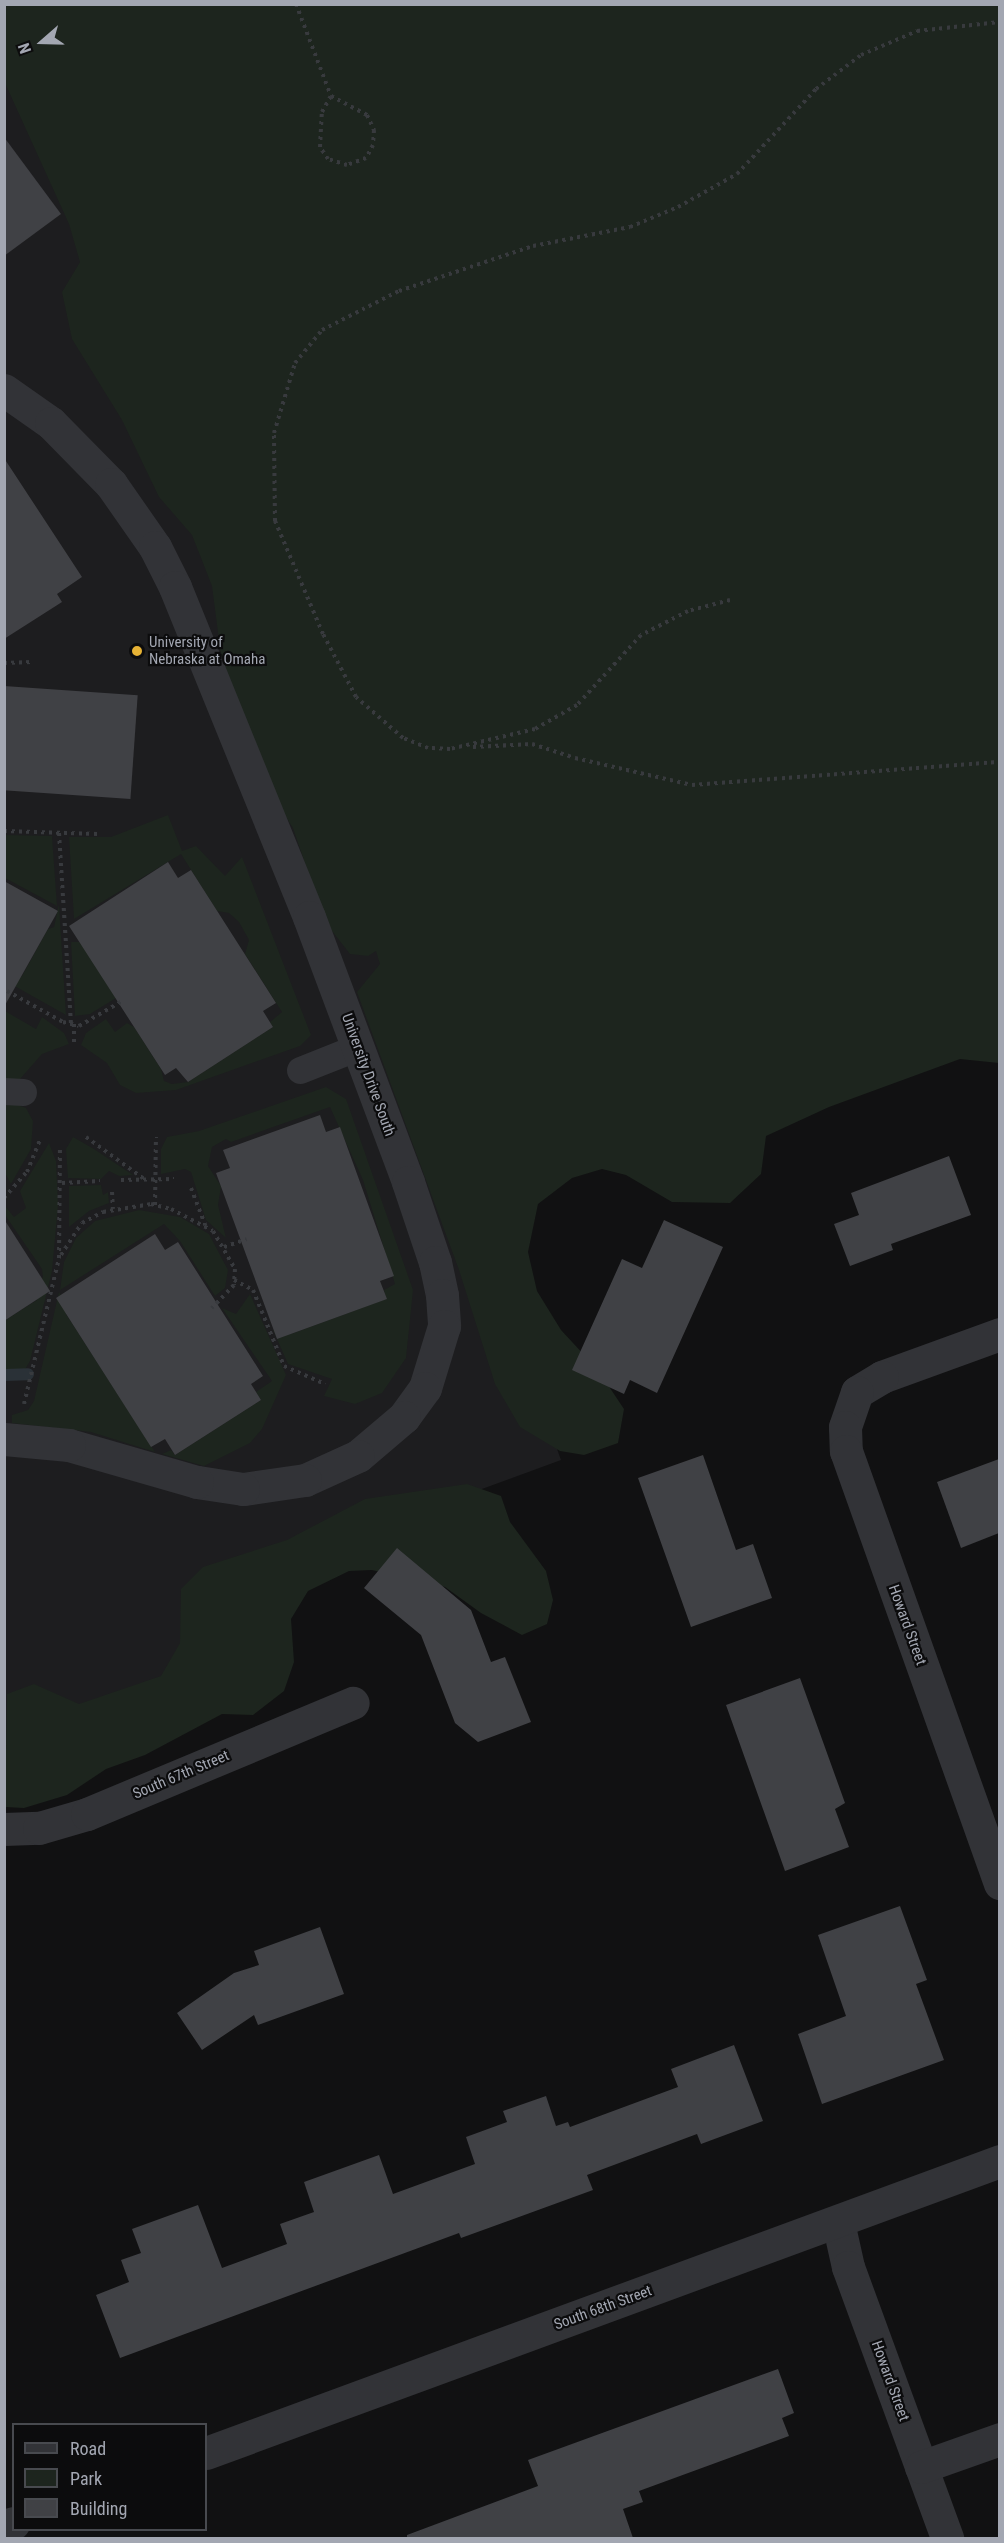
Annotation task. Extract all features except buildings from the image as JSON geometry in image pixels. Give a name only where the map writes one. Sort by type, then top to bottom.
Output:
[{"type":"street","name":"University Drive South","points":[[4,390],[51,423],[87,457],[155,547],[175,587],[358,1047],[408,1182],[442,1295],[444,1326],[425,1388],[404,1417],[365,1451],[320,1474],[276,1486],[243,1489],[197,1482],[69,1445],[4,1439]]},
{"type":"street","points":[[300,1070],[358,1047]]},
{"type":"street","name":"Howard Street","points":[[999,1334],[882,1377],[857,1392],[845,1427],[846,1451],[999,1884]]},
{"type":"street","name":"South 67th Street","points":[[4,1829],[39,1828],[87,1814],[353,1703]]},
{"type":"street","name":"South 68th Street","points":[[207,2453],[999,2161]]},
{"type":"street","name":"Howard Street","points":[[838,2222],[848,2267],[947,2538]]},
{"type":"street","points":[[921,2467],[999,2439]]},
{"type":"path","points":[[296,4],[331,96],[367,115],[374,130],[373,145],[366,158],[347,165],[328,159],[320,147],[322,112],[331,96]]},
{"type":"path","points":[[999,22],[916,31],[861,55],[816,89],[737,174],[678,207],[630,227],[533,246],[399,291],[322,330],[306,346],[287,384],[274,433],[274,521],[323,634],[356,697],[403,738],[428,748],[532,744],[575,758],[692,785],[999,762]]},
{"type":"path","points":[[459,747],[535,729],[555,719],[577,705],[641,635],[688,611],[730,600]]},
{"type":"path","points":[[4,663],[32,662]]},
{"type":"path","points":[[4,831],[98,834]]},
{"type":"path","points":[[59,833],[74,1044]]},
{"type":"path","points":[[7,991],[72,1024],[93,1021],[124,1000]]},
{"type":"path","points":[[86,1137],[144,1179]]},
{"type":"path","points":[[155,1205],[156,1137]]},
{"type":"path","points":[[4,1198],[27,1172],[40,1140]]},
{"type":"path","points":[[20,1407],[29,1396],[59,1258],[62,1183],[60,1150]]},
{"type":"path","points":[[121,1180],[174,1179]]},
{"type":"path","points":[[62,1183],[100,1181]]},
{"type":"path","points":[[191,1188],[205,1226]]},
{"type":"path","points":[[112,1192],[113,1209]]},
{"type":"path","points":[[59,1258],[82,1223],[113,1209],[155,1205],[192,1217],[205,1226],[224,1247],[235,1269],[234,1280],[228,1295],[212,1308]]},
{"type":"path","points":[[224,1247],[247,1239]]},
{"type":"path","points":[[234,1280],[253,1290],[284,1366],[325,1384]]},
{"type":"shaded area","name":"University of Nebraska at Omaha","points":[[36,4],[561,1460],[282,1562],[251,1647],[5,1746],[4,5]]},
{"type":"green space","points":[[5,5],[999,5],[999,1063],[960,1059],[829,1107],[766,1136],[761,1174],[730,1203],[672,1202],[626,1175],[602,1169],[572,1178],[538,1204],[528,1252],[537,1291],[561,1330],[598,1370],[624,1409],[618,1443],[584,1455],[560,1451],[520,1427],[495,1384],[459,1270],[357,992],[380,964],[376,951],[368,956],[350,954],[325,922],[293,828],[252,764],[223,671],[212,586],[192,535],[159,497],[122,420],[72,339],[62,292],[80,262],[69,224],[5,83]]},
{"type":"green space","points":[[168,815],[182,851],[196,846],[225,876],[242,857],[311,1035],[300,1046],[176,1090],[136,1093],[120,1085],[107,1063],[81,1045],[86,1033],[106,1019],[115,1032],[127,1023],[134,1027],[161,1069],[164,1081],[172,1084],[188,1082],[273,1027],[270,1022],[282,1012],[245,954],[249,940],[239,922],[229,913],[217,911],[181,854],[74,919],[69,837],[111,837]]},
{"type":"green space","points":[[5,835],[52,836],[57,906],[5,878]]},
{"type":"green space","points":[[59,904],[66,1015],[11,984],[22,976],[48,929],[54,927]]},
{"type":"green space","points":[[71,942],[79,942],[121,995],[90,1014],[75,1016]]},
{"type":"green space","points":[[5,1011],[36,1029],[42,1017],[64,1033],[69,1044],[42,1054],[20,1079],[5,1082]]},
{"type":"green space","points":[[326,1087],[346,1099],[413,1290],[406,1358],[382,1393],[355,1404],[324,1396],[332,1379],[288,1364],[273,1330],[288,1326],[291,1334],[386,1299],[384,1290],[395,1284],[363,1180],[330,1107],[231,1142],[226,1139],[212,1147],[208,1166],[221,1186],[218,1205],[226,1238],[206,1220],[191,1172],[185,1169],[161,1174],[161,1149],[167,1137],[199,1131]]},
{"type":"green space","points":[[4,1100],[26,1108],[33,1121],[31,1149],[11,1184],[5,1173]]},
{"type":"green space","points":[[73,1137],[133,1175],[119,1176],[109,1171],[101,1179],[68,1178],[66,1149]]},
{"type":"green space","points":[[49,1143],[56,1161],[58,1205],[52,1271],[30,1361],[24,1371],[5,1372],[4,1321],[37,1300],[32,1290],[43,1277],[42,1269],[5,1215],[5,1206],[14,1217],[26,1208],[20,1191]]},
{"type":"green space","points":[[101,1185],[103,1195],[108,1192],[109,1203],[89,1211],[69,1227],[69,1186]]},
{"type":"green space","points":[[139,1210],[180,1217],[209,1234],[228,1270],[225,1288],[215,1296],[180,1241],[164,1224],[60,1290],[64,1262],[76,1238],[95,1221]]},
{"type":"green space","points":[[59,1292],[71,1311],[66,1314],[155,1452],[91,1432],[12,1423],[12,1415],[28,1410],[34,1401]]},
{"type":"green space","points":[[250,1294],[286,1375],[262,1429],[250,1443],[204,1466],[162,1454],[171,1450],[175,1455],[261,1400],[256,1392],[272,1381],[222,1308],[236,1314]]},
{"type":"green space","points":[[467,1484],[501,1496],[510,1522],[546,1571],[553,1600],[547,1624],[522,1635],[481,1613],[445,1587],[372,1570],[349,1571],[308,1591],[291,1619],[294,1662],[284,1691],[253,1715],[222,1714],[145,1755],[106,1769],[67,1795],[24,1808],[5,1807],[7,1694],[34,1684],[79,1704],[161,1676],[180,1643],[181,1589],[203,1567],[287,1540],[365,1499]]},
{"type":"waterway","points":[[4,1375],[28,1374]]},
{"type":"place","name":"University of Nebraska at Omaha","points":[[137,651]]}]
